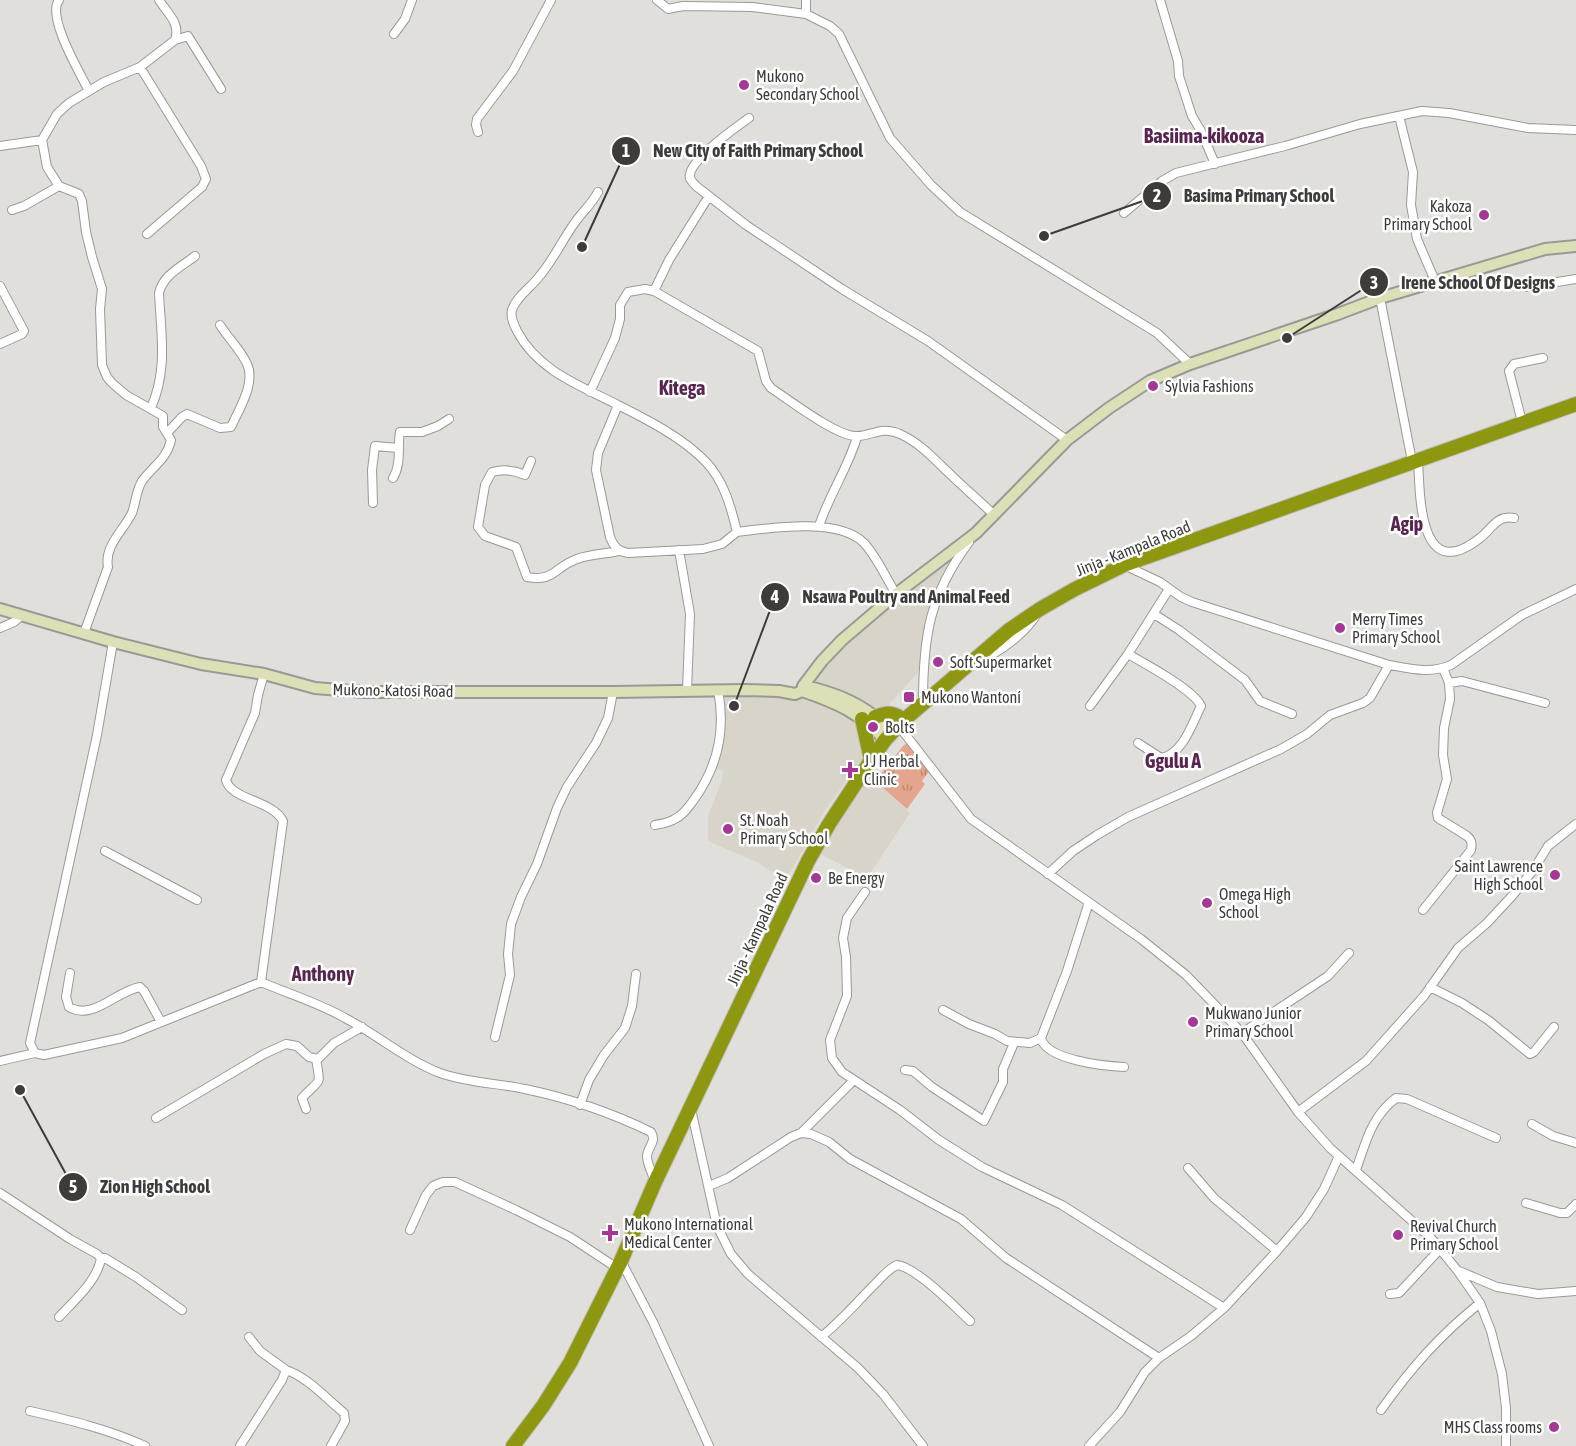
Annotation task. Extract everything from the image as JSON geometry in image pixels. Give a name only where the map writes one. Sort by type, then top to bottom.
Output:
[{"type":"highway","name":"Jinja - Kampala Road","points":[[513,1446],[543,1406],[570,1363],[619,1265],[655,1182],[808,861],[871,760],[894,730],[967,664],[1009,630],[1040,609],[1124,565],[1576,404]]},
{"type":"highway","points":[[871,760],[868,718],[894,712],[894,730]]},
{"type":"main road","points":[[800,690],[842,639],[896,594],[976,534],[1067,440],[1150,381],[1190,364],[1380,298],[1545,249],[1576,246]]},
{"type":"main road","name":"Mukono-Katosi Road","points":[[0,609],[201,664],[264,674],[315,688],[364,692],[820,689],[834,695],[868,718],[870,724],[894,730]]},
{"type":"street","points":[[59,0],[54,10],[58,25],[89,91]]},
{"type":"street","points":[[159,0],[177,26],[175,40]]},
{"type":"street","points":[[394,34],[405,19],[412,0]]},
{"type":"street","points":[[478,132],[477,119],[513,71],[551,0]]},
{"type":"street","points":[[657,0],[668,9],[683,6],[752,7],[806,14],[835,29],[890,138],[942,195],[969,218],[1157,333],[1190,364]]},
{"type":"street","points":[[806,0],[806,14]]},
{"type":"street","points":[[1160,0],[1178,61],[1179,76],[1192,116],[1215,164]]},
{"type":"street","points":[[84,633],[108,567],[106,558],[132,512],[140,485],[169,450],[171,440],[163,428],[163,416],[119,389],[104,371],[100,309],[102,289],[86,232],[82,201],[79,194],[58,186],[47,167],[42,140],[57,114],[69,103],[140,67],[175,40],[188,36],[221,89]]},
{"type":"street","points":[[140,67],[201,166],[206,179],[202,187],[147,234]]},
{"type":"street","points":[[1124,213],[1162,181],[1176,173],[1360,124],[1422,111],[1449,113],[1528,128],[1576,130]]},
{"type":"street","points":[[1399,116],[1413,172],[1411,205],[1418,238],[1435,281]]},
{"type":"street","points":[[749,118],[718,141],[694,165],[690,180],[746,225],[842,289],[928,341],[1067,440]]},
{"type":"street","points":[[0,146],[42,140]]},
{"type":"street","points":[[12,210],[24,206],[58,186]]},
{"type":"street","points":[[598,192],[538,278],[512,309],[512,317],[519,336],[531,353],[551,369],[688,446],[707,463],[721,483],[737,532]]},
{"type":"street","points":[[654,291],[669,260],[709,196]]},
{"type":"street","points":[[151,408],[161,381],[163,361],[159,293],[161,285],[169,275],[195,256]]},
{"type":"street","points":[[1526,287],[1576,279]]},
{"type":"street","points":[[0,286],[24,331],[0,344]]},
{"type":"street","points":[[590,392],[615,339],[620,319],[620,305],[628,292],[654,291],[758,351],[766,381],[771,388],[828,425],[857,437],[881,430],[893,431],[919,445],[994,515]]},
{"type":"street","points":[[1380,298],[1415,460],[1428,536],[1435,547],[1444,552],[1457,551],[1473,544],[1499,519],[1506,516],[1514,518]]},
{"type":"street","points":[[167,433],[187,414],[220,428],[231,427],[246,393],[249,372],[247,363],[220,325]]},
{"type":"street","points":[[1522,422],[1509,371],[1514,364],[1543,358]]},
{"type":"street","points":[[618,405],[598,453],[596,470],[610,537],[619,551]]},
{"type":"street","points":[[393,478],[399,464],[400,432],[422,432],[449,419]]},
{"type":"street","points":[[819,526],[857,437]]},
{"type":"street","points":[[373,503],[372,470],[375,446],[399,448]]},
{"type":"street","points":[[531,460],[525,476],[518,472],[501,470],[492,472],[485,485],[478,527],[485,536],[516,548],[527,577],[539,579],[550,577],[564,564],[580,558],[619,551],[628,553],[703,549],[722,544],[737,532],[819,526],[855,536],[863,542],[896,594]]},
{"type":"street","points":[[923,703],[923,657],[936,599],[946,576],[976,534]]},
{"type":"street","points":[[679,550],[690,614],[687,690]]},
{"type":"street","points":[[1124,565],[1160,582],[1192,602],[1389,665],[1419,670],[1439,671],[1522,615],[1576,589]]},
{"type":"street","points":[[1090,706],[1128,654],[1169,589]]},
{"type":"street","points":[[1154,614],[1179,630],[1245,681],[1260,700],[1292,714]]},
{"type":"street","points":[[0,628],[15,622],[22,615]]},
{"type":"street","points":[[35,1053],[30,1043],[97,735],[114,642]]},
{"type":"street","points":[[1128,654],[1181,687],[1201,705],[1181,744],[1166,757],[1161,758],[1138,743]]},
{"type":"street","points":[[1048,874],[1073,851],[1128,817],[1281,749],[1307,734],[1330,715],[1363,703],[1370,698],[1389,665]]},
{"type":"street","points":[[1423,910],[1471,850],[1472,845],[1467,836],[1438,818],[1437,813],[1447,779],[1443,754],[1444,728],[1450,699],[1449,682],[1443,668]]},
{"type":"street","points":[[261,982],[283,821],[279,813],[272,808],[233,791],[226,780],[255,713],[264,674]]},
{"type":"street","points":[[1449,682],[1462,681],[1545,703]]},
{"type":"street","points":[[655,825],[671,822],[683,814],[709,776],[716,759],[721,729],[718,690]]},
{"type":"street","points":[[495,1037],[510,975],[508,954],[511,924],[537,864],[557,808],[567,787],[596,743],[608,718],[613,692]]},
{"type":"street","points":[[894,730],[971,819],[1089,902],[1186,975],[1242,1033],[1298,1112],[1339,1156],[1407,1216],[1440,1249],[1480,1303],[1491,1331],[1502,1374],[1506,1408],[1506,1446]]},
{"type":"street","points":[[1298,1112],[1366,1061],[1397,1029],[1458,948],[1486,923],[1520,887],[1548,846],[1576,824]]},
{"type":"street","points":[[105,852],[197,900]]},
{"type":"street","points":[[865,892],[847,918],[843,938],[847,996],[830,1040],[832,1058],[842,1072],[900,1110],[939,1140],[982,1167],[1062,1205],[1224,1308]]},
{"type":"street","points":[[1089,902],[1067,971],[1041,1038],[1042,1045],[1075,1060],[1100,1066],[1124,1067]]},
{"type":"street","points":[[1242,1033],[1328,976],[1349,953]]},
{"type":"street","points":[[70,973],[66,997],[69,1007],[74,1010],[89,1011],[129,989],[140,987],[161,1022]]},
{"type":"street","points":[[580,1105],[590,1080],[604,1055],[624,1028],[632,1006],[636,974]]},
{"type":"street","points":[[0,1061],[35,1053],[44,1056],[122,1038],[261,982],[344,1017],[403,1054],[438,1072],[463,1080],[524,1089],[580,1105],[651,1132],[654,1137],[647,1159],[655,1182]]},
{"type":"street","points":[[1430,987],[1462,1003],[1488,1020],[1530,1054],[1554,1027]]},
{"type":"street","points":[[943,1010],[969,1024],[1014,1042],[1030,1043],[1041,1038]]},
{"type":"street","points":[[316,1059],[343,1038],[362,1027]]},
{"type":"street","points":[[905,1070],[913,1071],[932,1087],[984,1121],[1003,1082],[1003,1069],[1014,1042]]},
{"type":"street","points":[[156,1118],[264,1054],[286,1044],[297,1046],[309,1057],[316,1059]]},
{"type":"street","points":[[306,1108],[302,1098],[319,1082],[321,1077],[316,1059]]},
{"type":"street","points":[[709,1186],[728,1178],[801,1133],[853,1081]]},
{"type":"street","points":[[1356,1170],[1371,1128],[1380,1112],[1396,1098],[1407,1099],[1496,1138]]},
{"type":"street","points":[[691,1107],[717,1226],[731,1254],[748,1274],[870,1381],[923,1446]]},
{"type":"street","points":[[1532,1124],[1553,1136],[1576,1143]]},
{"type":"street","points":[[801,1133],[811,1134],[829,1142],[850,1159],[961,1219],[1006,1258],[1159,1358]]},
{"type":"street","points":[[1089,1446],[1120,1412],[1145,1372],[1159,1358],[1191,1336],[1224,1308],[1277,1251],[1306,1217],[1324,1189],[1339,1156]]},
{"type":"street","points":[[1188,1167],[1214,1198],[1277,1251]]},
{"type":"street","points":[[410,1230],[426,1195],[433,1186],[443,1182],[455,1182],[570,1237],[619,1265],[657,1330],[709,1446]]},
{"type":"street","points":[[0,1193],[70,1239],[136,1277],[182,1310]]},
{"type":"street","points":[[1526,1203],[1560,1213],[1567,1213],[1576,1204]]},
{"type":"street","points":[[1390,1294],[1399,1293],[1440,1249]]},
{"type":"street","points":[[59,1317],[92,1278],[100,1265],[101,1258]]},
{"type":"street","points":[[821,1337],[897,1265],[909,1270],[940,1293],[970,1321]]},
{"type":"street","points":[[1457,1270],[1497,1287],[1538,1294],[1576,1291]]},
{"type":"street","points":[[1381,1410],[1421,1356],[1445,1332],[1480,1303]]},
{"type":"street","points":[[249,1337],[260,1351],[286,1370],[302,1376],[345,1413],[345,1421],[331,1446]]},
{"type":"street","points":[[240,1446],[286,1370]]},
{"type":"street","points":[[30,1411],[121,1435],[145,1446]]},
{"type":"shaded area","points":[[967,542],[939,590],[923,667],[880,714],[804,685],[846,637]]},
{"type":"shaded area","points":[[727,688],[772,690],[835,704],[876,734],[870,748],[824,812],[786,880],[756,862],[708,841],[708,816],[722,780],[723,771],[715,768],[720,750]]},
{"type":"shaded area","points":[[873,770],[880,774],[875,781],[910,813],[867,878],[816,852],[869,771]]},
{"type":"green space","points":[[911,740],[918,742],[932,767],[922,781],[925,784],[907,809],[875,781],[903,746]]},
{"type":"place","name":"Mukono Secondary School","points":[[744,85]]},
{"type":"place","name":"Kakoza Primary School","points":[[1484,215]]},
{"type":"place","name":"Basima Primary School","points":[[1044,236]]},
{"type":"place","name":"New City of Faith Primary School","points":[[582,247]]},
{"type":"place","name":"Irene School Of Designs","points":[[1287,338]]},
{"type":"place","name":"Sylvia Fashions","points":[[1153,386]]},
{"type":"place","name":"Merry Times Primary School","points":[[1340,628]]},
{"type":"place","name":"Soft Supermarket","points":[[938,662]]},
{"type":"place","name":"Mukono Wantoní","points":[[909,697]]},
{"type":"place","name":"Nsawa Poultry and Animal Feed","points":[[734,706]]},
{"type":"place","name":"Bolts","points":[[873,727]]},
{"type":"place","name":"J J Herbal Clinic","points":[[850,770]]},
{"type":"place","name":"St. Noah Primary School","points":[[728,829]]},
{"type":"place","name":"Saint Lawrence High School","points":[[1555,875]]},
{"type":"place","name":"Be Energy","points":[[816,878]]},
{"type":"place","name":"Omega High School","points":[[1207,903]]},
{"type":"place","name":"Mukwano Junior Primary School","points":[[1193,1022]]},
{"type":"place","name":"Zion High School","points":[[20,1090]]},
{"type":"place","name":"Mukono International Medical Center","points":[[610,1233]]},
{"type":"place","name":"Revival Church Primary School","points":[[1398,1235]]},
{"type":"place","name":"MHS Class rooms","points":[[1554,1427]]},
{"type":"district","name":"Basiima-kikooza","points":[[1204,135]]},
{"type":"district","name":"Kitega","points":[[682,387]]},
{"type":"district","name":"Agip","points":[[1407,523]]},
{"type":"district","name":"Ggulu A","points":[[1173,760]]},
{"type":"district","name":"Anthony","points":[[323,973]]}]
